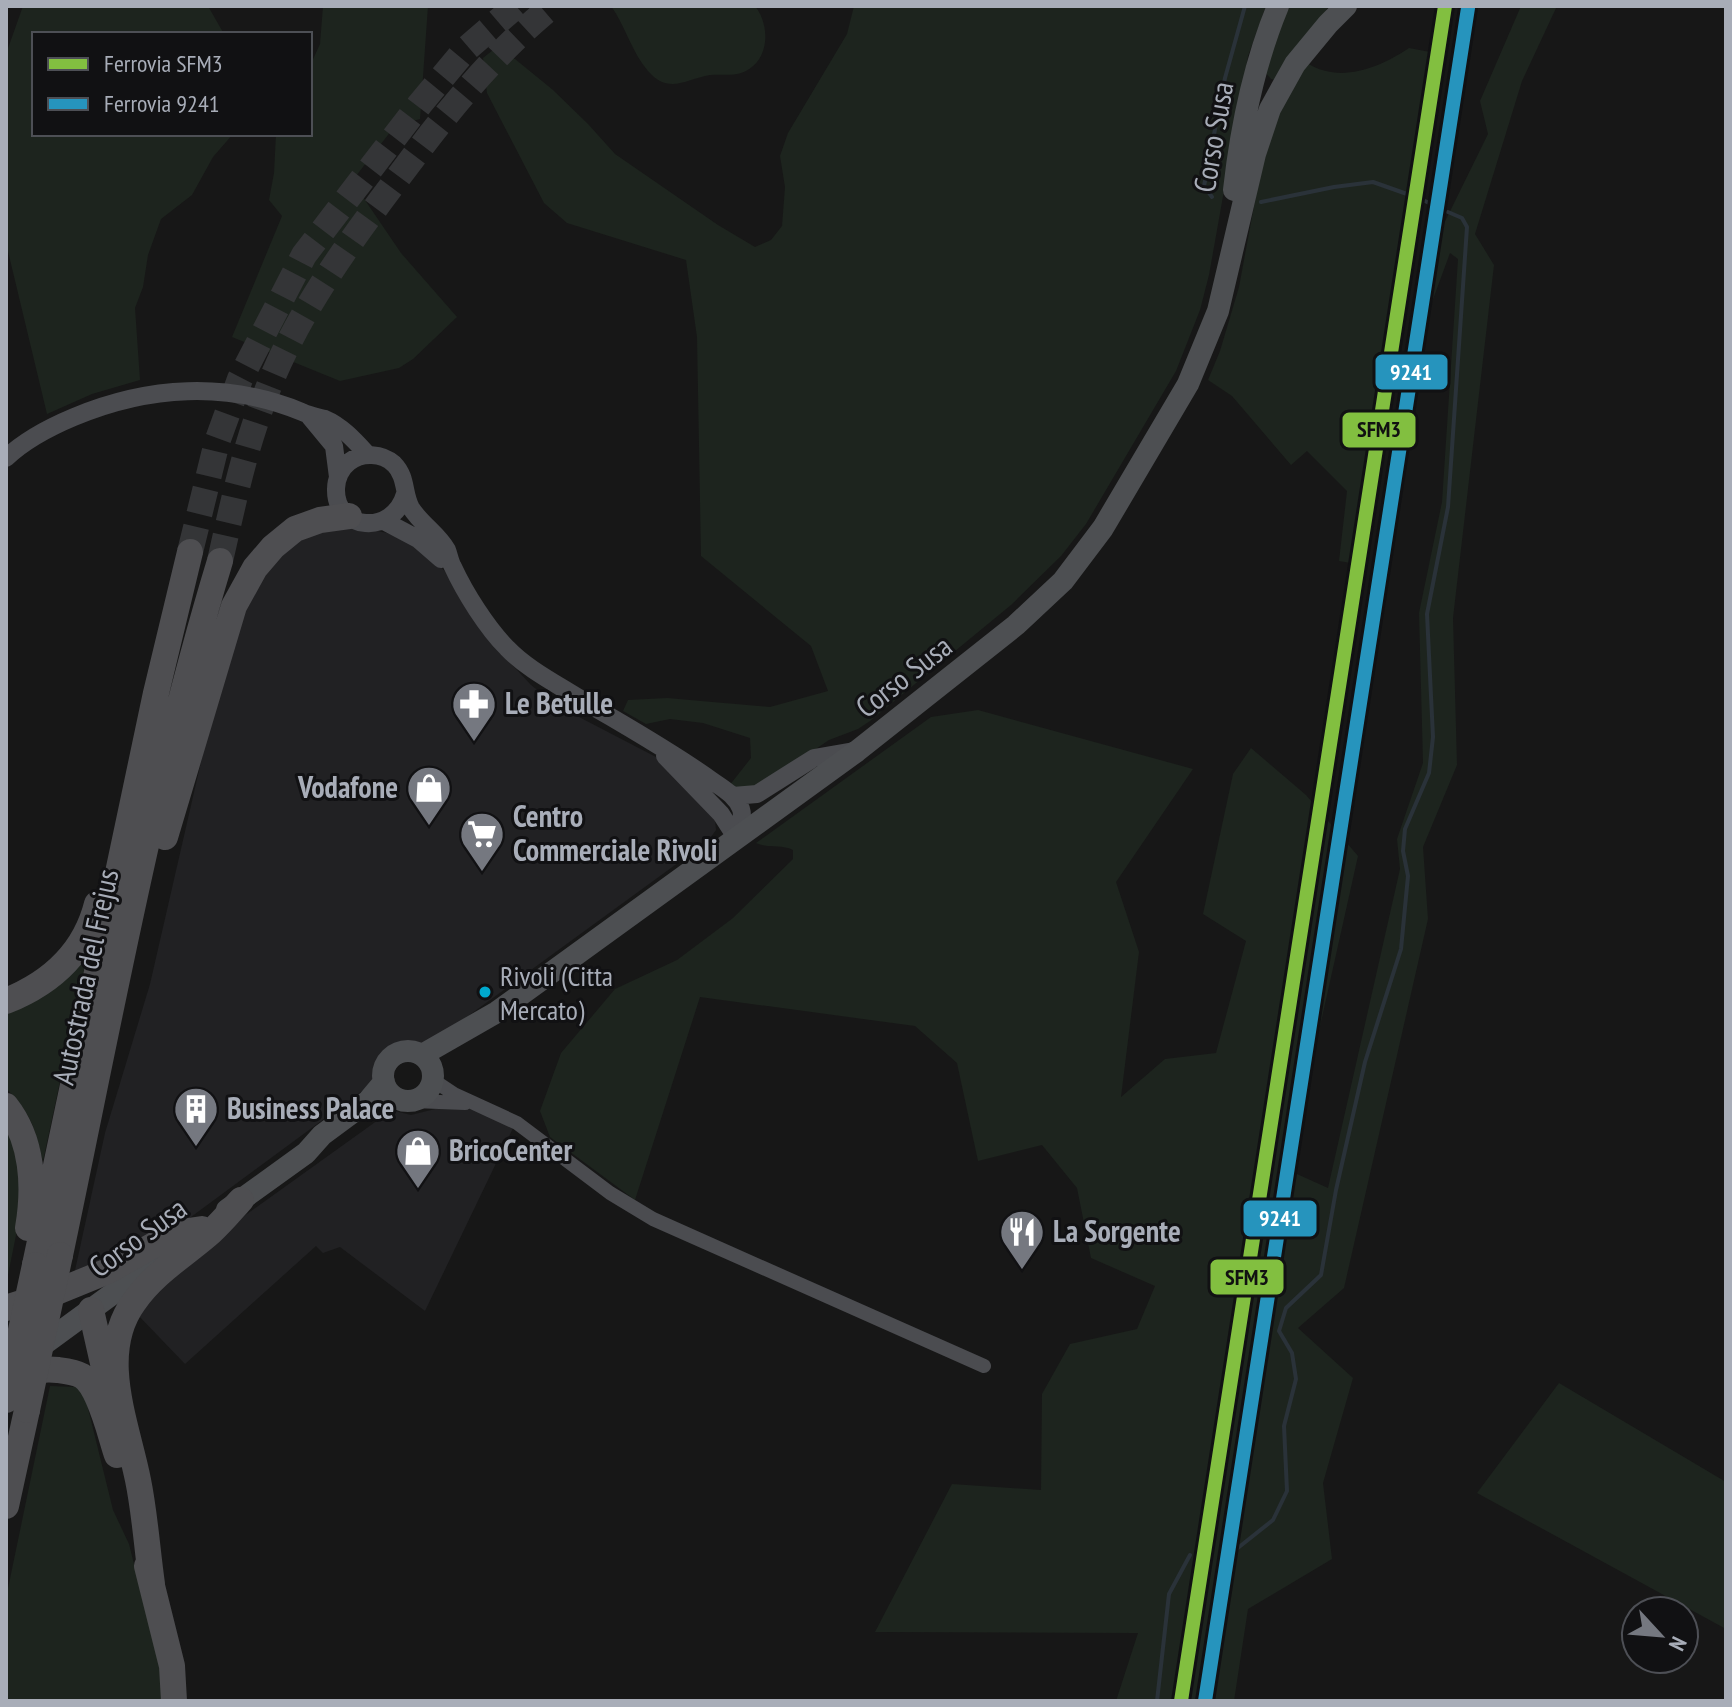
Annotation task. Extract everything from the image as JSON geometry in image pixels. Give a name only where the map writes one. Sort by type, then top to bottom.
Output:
[{"type":"highway","points":[[119,973],[142,926],[161,850],[234,606],[255,568],[273,547],[295,529],[320,520],[349,516]]},
{"type":"highway","name":"Autostrada del Frejus","points":[[16,1405],[28,1267],[190,552]]},
{"type":"highway","name":"Autostrada del Frejus","points":[[16,1405],[60,1255],[172,737],[220,561]]},
{"type":"highway","points":[[6,1001],[53,975],[89,930],[110,855],[135,738],[156,693]]},
{"type":"highway","points":[[6,1106],[16,1118],[30,1163],[28,1267],[6,1343]]},
{"type":"highway","points":[[152,1584],[139,1482],[119,1399],[116,1371],[121,1328],[132,1303],[150,1282],[213,1230],[241,1200]]},
{"type":"highway","points":[[6,1308],[108,1271],[175,1233],[202,1229]]},
{"type":"highway","points":[[91,1310],[123,1454],[126,1482]]},
{"type":"highway","points":[[6,1385],[32,1371],[51,1369],[82,1376],[90,1383],[126,1482],[172,1666],[174,1701]]},
{"type":"highway","points":[[6,1506],[16,1405]]},
{"type":"main road","name":"Corso Susa","points":[[1225,282],[1238,161],[1247,110],[1259,59],[1278,6]]},
{"type":"main road","name":"Corso Susa","points":[[429,1068],[497,1012],[857,751],[1016,625],[1063,581],[1103,528],[1188,384],[1209,337],[1255,154],[1270,109],[1295,64],[1333,15],[1346,6]]},
{"type":"main road","points":[[408,1051],[429,1068],[426,1093],[406,1100],[388,1091],[384,1082],[385,1067],[394,1055],[408,1051]]},
{"type":"main road","name":"Corso Susa","points":[[6,1371],[306,1153],[322,1135],[368,1101],[384,1082]]},
{"type":"main road","name":"Corso Susa","points":[[306,1153],[330,1145],[406,1100]]},
{"type":"street","points":[[6,458],[24,443],[60,423],[114,402],[157,392],[197,390],[242,394],[260,398],[309,415],[334,424],[368,455],[387,459],[395,466],[405,484],[405,494],[398,510],[384,521],[366,524],[349,516],[337,498],[334,446],[309,415]]},
{"type":"street","points":[[338,477],[350,462],[368,455]]},
{"type":"street","points":[[405,494],[417,517],[446,549],[453,568],[491,630],[519,660],[679,757],[733,796],[742,814],[737,839]]},
{"type":"street","points":[[384,521],[418,539],[453,568]]},
{"type":"street","points":[[659,747],[667,761],[721,814],[737,839]]},
{"type":"street","points":[[733,796],[757,794],[814,758],[857,751]]},
{"type":"street","points":[[429,1068],[473,1104],[517,1123],[610,1193],[653,1219],[984,1366]]},
{"type":"street","points":[[406,1100],[473,1104]]},
{"type":"shaded area","points":[[23,6],[208,6],[223,32],[32,32],[32,136],[231,136],[213,157],[192,195],[161,219],[135,308],[140,380],[92,394],[47,414],[6,243],[6,54]]},
{"type":"shaded area","points":[[323,6],[428,6],[420,119],[395,126],[352,181],[401,253],[457,317],[413,359],[399,368],[340,381],[232,337],[282,216],[269,200],[276,136],[312,136],[312,62],[320,44]]},
{"type":"shaded area","points":[[611,6],[755,6],[764,24],[765,43],[758,61],[741,73],[710,75],[671,84],[656,78],[642,64]]},
{"type":"shaded area","points":[[854,6],[1266,6],[1248,56],[1200,310],[1176,371],[1086,524],[1061,556],[1011,605],[870,721],[829,740],[755,790],[729,786],[751,758],[750,738],[703,723],[670,719],[646,724],[623,711],[628,700],[667,698],[770,707],[828,691],[811,646],[701,556],[697,337],[686,260],[567,223],[544,203],[487,93],[483,58],[493,50],[515,59],[553,90],[615,154],[755,247],[771,240],[782,226],[785,187],[780,156],[788,133],[847,34]]},
{"type":"shaded area","points":[[1287,6],[1329,6],[1276,80],[1264,71]]},
{"type":"shaded area","points":[[1521,6],[1557,6],[1522,81],[1475,234],[1494,265],[1453,618],[1457,765],[1423,847],[1428,919],[1344,1288],[1298,1328],[1353,1378],[1323,1483],[1332,1559],[1248,1609],[1234,1701],[1116,1701],[1138,1633],[875,1632],[952,1484],[1041,1490],[1042,1394],[1070,1344],[1137,1329],[1155,1286],[1091,1258],[1077,1188],[1042,1145],[978,1161],[957,1063],[915,1026],[700,997],[635,1200],[550,1137],[540,1111],[561,1053],[615,989],[677,960],[733,918],[793,859],[793,850],[756,843],[931,717],[978,710],[1193,769],[1116,882],[1139,952],[1121,1097],[1165,1059],[1216,1053],[1246,941],[1203,914],[1233,774],[1251,748],[1306,795],[1358,856],[1288,1170],[1328,1188],[1400,869],[1397,839],[1423,763],[1419,613],[1442,502],[1458,259],[1450,253],[1432,302],[1418,316],[1430,252],[1488,134],[1480,101]]},
{"type":"shaded area","points":[[1409,48],[1430,52],[1351,563],[1339,561],[1347,491],[1307,451],[1291,465],[1232,396],[1208,380],[1239,287],[1262,163],[1278,115],[1307,63],[1320,69],[1346,73],[1385,62]]},
{"type":"shaded area","points":[[325,527],[364,528],[387,533],[413,543],[431,556],[450,577],[503,655],[531,685],[556,705],[656,757],[715,820],[716,830],[708,841],[442,1035],[418,1045],[392,1048],[376,1061],[373,1079],[366,1088],[172,1231],[74,1275],[105,1133],[150,984],[209,727],[254,583],[286,543]]},
{"type":"shaded area","points":[[88,951],[43,1161],[31,1122],[6,1088],[6,1011]]},
{"type":"shaded area","points":[[443,1107],[478,1111],[513,1128],[425,1311],[340,1247],[323,1253],[316,1246],[185,1364],[136,1313],[194,1252],[385,1115],[395,1111],[411,1115]]},
{"type":"shaded area","points":[[6,1120],[20,1152],[21,1210],[6,1285]]},
{"type":"shaded area","points":[[1559,1383],[1726,1482],[1726,1629],[1700,1615],[1700,1595],[1664,1595],[1477,1493]]},
{"type":"shaded area","points":[[50,1386],[75,1387],[84,1392],[113,1510],[129,1544],[163,1681],[162,1701],[6,1701],[6,1598]]},
{"type":"waterway","points":[[1212,197],[1204,186],[1225,78],[1245,6]]},
{"type":"waterway","points":[[1261,202],[1373,182],[1407,194]]},
{"type":"waterway","points":[[1425,201],[1439,208]]},
{"type":"waterway","points":[[1234,1551],[1273,1520],[1287,1491],[1284,1426],[1296,1379],[1292,1353],[1279,1331],[1286,1308],[1321,1275],[1336,1190],[1365,1062],[1401,949],[1408,876],[1403,851],[1405,829],[1429,773],[1433,737],[1427,614],[1448,507],[1467,227],[1462,218],[1448,212]]},
{"type":"waterway","points":[[1157,1701],[1169,1594],[1190,1555]]},
{"type":"tunnel","points":[[190,552],[217,442],[240,379],[304,255],[465,50],[516,6]]},
{"type":"tunnel","points":[[220,561],[240,475],[259,412],[307,308],[358,232],[449,112],[507,47],[552,6]]},
{"type":"rail line","name":"SFM3","points":[[1181,1701],[1445,6]]},
{"type":"rail line","name":"9241","points":[[1205,1701],[1468,8]]},
{"type":"place","name":"Le Betulle","points":[[474,743]]},
{"type":"place","name":"Vodafone","points":[[429,827]]},
{"type":"place","name":"Centro Commerciale Rivoli","points":[[482,873]]},
{"type":"place","name":"Rivoli (Citta Mercato)","points":[[485,992]]},
{"type":"place","name":"Business Palace","points":[[196,1148]]},
{"type":"place","name":"BricoCenter","points":[[418,1190]]},
{"type":"place","name":"La Sorgente","points":[[1022,1271]]}]
